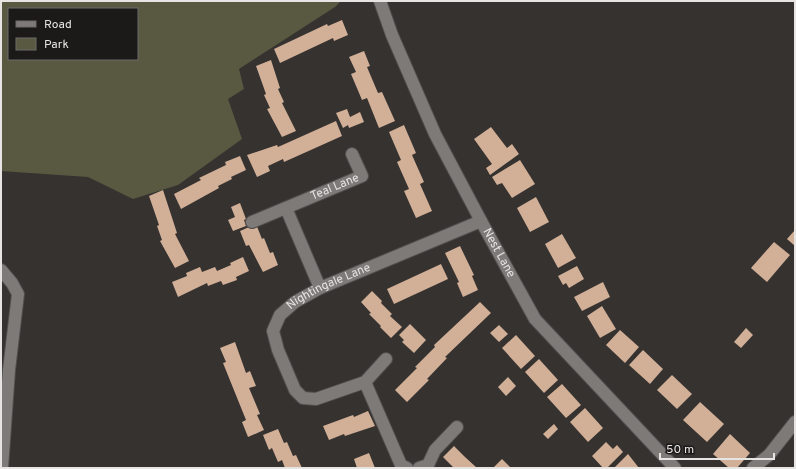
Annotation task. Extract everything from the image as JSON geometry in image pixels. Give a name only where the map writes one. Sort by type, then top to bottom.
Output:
[{"type":"street","name":"Nest Lane","points":[[380,1],[392,35],[435,134],[535,319],[675,468]]},
{"type":"street","name":"Teal Lane","points":[[252,222],[362,176],[352,154]]},
{"type":"street","points":[[286,208],[320,288]]},
{"type":"street","name":"Nightingale Lane","points":[[386,359],[365,382],[316,399],[303,398],[295,390],[278,350],[274,331],[280,315],[295,302],[320,288],[481,221]]},
{"type":"street","points":[[1,270],[12,283],[18,294],[9,370],[2,468]]},
{"type":"street","points":[[365,382],[403,467]]},
{"type":"street","points":[[753,468],[769,455],[795,422]]},
{"type":"street","points":[[423,466],[435,450],[457,427]]},
{"type":"green space","points":[[1,1],[341,1],[335,7],[239,69],[244,89],[228,99],[242,139],[178,185],[133,199],[88,177],[1,171]]},
{"type":"building","points":[[342,20],[348,35],[334,41],[333,38],[280,63],[274,49],[327,24],[328,26]]},
{"type":"building","points":[[364,51],[370,66],[367,67],[378,93],[382,92],[395,121],[379,128],[367,98],[362,100],[351,74],[356,72],[349,57]]},
{"type":"building","points":[[271,60],[280,88],[278,89],[284,102],[282,103],[296,131],[282,137],[267,109],[270,108],[264,95],[266,94],[256,66]]},
{"type":"building","points":[[347,109],[350,117],[360,112],[364,122],[349,128],[348,125],[343,128],[336,113]]},
{"type":"building","points":[[336,121],[342,136],[284,162],[283,159],[268,166],[270,171],[257,177],[247,155],[277,145],[278,147]]},
{"type":"building","points":[[404,125],[416,153],[412,155],[424,182],[420,184],[432,211],[416,218],[404,191],[409,189],[397,162],[401,160],[389,132]]},
{"type":"building","points":[[491,127],[507,148],[512,144],[519,154],[490,175],[486,168],[492,164],[474,139]]},
{"type":"building","points":[[240,156],[246,170],[231,177],[232,179],[218,186],[219,188],[181,209],[174,194],[201,180],[199,178],[226,165],[225,162]]},
{"type":"building","points":[[520,160],[535,184],[512,198],[502,183],[497,185],[492,177]]},
{"type":"building","points":[[163,190],[177,233],[175,234],[189,261],[175,268],[160,241],[162,240],[157,226],[159,225],[149,196]]},
{"type":"building","points":[[536,197],[549,222],[530,232],[517,208]]},
{"type":"building","points":[[240,203],[246,219],[244,220],[246,226],[233,231],[228,220],[235,217],[231,207]]},
{"type":"building","points":[[256,224],[262,239],[264,238],[270,253],[273,252],[278,265],[263,272],[249,245],[246,246],[240,231]]},
{"type":"building","points":[[795,230],[795,246],[787,239]]},
{"type":"building","points":[[562,234],[576,258],[558,268],[545,244]]},
{"type":"building","points":[[774,242],[790,255],[767,282],[751,268]]},
{"type":"building","points":[[460,246],[474,275],[472,276],[478,290],[463,297],[457,283],[459,282],[445,253]]},
{"type":"building","points":[[243,257],[249,271],[236,277],[237,280],[223,285],[221,281],[208,286],[207,283],[178,297],[172,282],[187,276],[186,273],[200,267],[202,272],[215,267],[217,271],[231,265],[230,263]]},
{"type":"building","points":[[441,264],[448,279],[394,304],[387,289]]},
{"type":"building","points":[[577,266],[584,279],[569,288],[566,283],[563,285],[558,276]]},
{"type":"building","points":[[603,282],[610,297],[582,311],[574,297]]},
{"type":"building","points":[[372,291],[392,314],[390,316],[402,327],[391,338],[369,314],[371,313],[361,302]]},
{"type":"building","points":[[480,302],[491,313],[445,357],[447,358],[427,379],[429,380],[407,402],[395,390],[417,368],[415,367],[435,347],[434,345]]},
{"type":"building","points":[[602,306],[616,329],[600,338],[587,316]]},
{"type":"building","points":[[410,324],[426,340],[414,353],[402,342],[404,340],[399,335]]},
{"type":"building","points":[[499,325],[508,334],[499,342],[490,333]]},
{"type":"building","points":[[746,328],[753,335],[741,348],[734,342]]},
{"type":"building","points":[[620,330],[639,347],[625,363],[606,345]]},
{"type":"building","points":[[516,335],[535,356],[521,369],[502,348]]},
{"type":"building","points":[[235,342],[246,373],[250,371],[256,386],[249,388],[260,414],[257,415],[264,430],[248,437],[242,422],[246,420],[223,363],[226,362],[220,348]]},
{"type":"building","points":[[643,350],[663,369],[650,384],[629,365]]},
{"type":"building","points":[[539,359],[558,380],[544,393],[525,372]]},
{"type":"building","points":[[672,375],[692,394],[677,409],[657,390]]},
{"type":"building","points":[[508,377],[516,386],[506,396],[498,387]]},
{"type":"building","points":[[562,384],[581,405],[566,418],[547,397]]},
{"type":"building","points":[[700,402],[724,424],[707,442],[683,420]]},
{"type":"building","points":[[585,408],[603,428],[588,442],[570,422]]},
{"type":"building","points":[[368,411],[375,426],[345,436],[344,434],[329,440],[323,426],[353,415],[354,417]]},
{"type":"building","points":[[554,424],[558,429],[548,439],[543,434]]},
{"type":"building","points":[[278,429],[284,443],[287,442],[293,456],[296,455],[302,468],[285,468],[282,460],[278,462],[272,448],[269,450],[263,435]]},
{"type":"building","points":[[730,434],[750,453],[737,468],[729,468],[713,454]]},
{"type":"building","points":[[606,442],[613,449],[617,445],[623,452],[607,468],[603,468],[592,456]]},
{"type":"building","points":[[454,446],[477,468],[454,468],[443,457]]},
{"type":"building","points":[[369,453],[375,468],[357,468],[354,459]]},
{"type":"building","points":[[628,454],[639,468],[614,468]]},
{"type":"building","points":[[502,459],[511,468],[493,468]]}]
